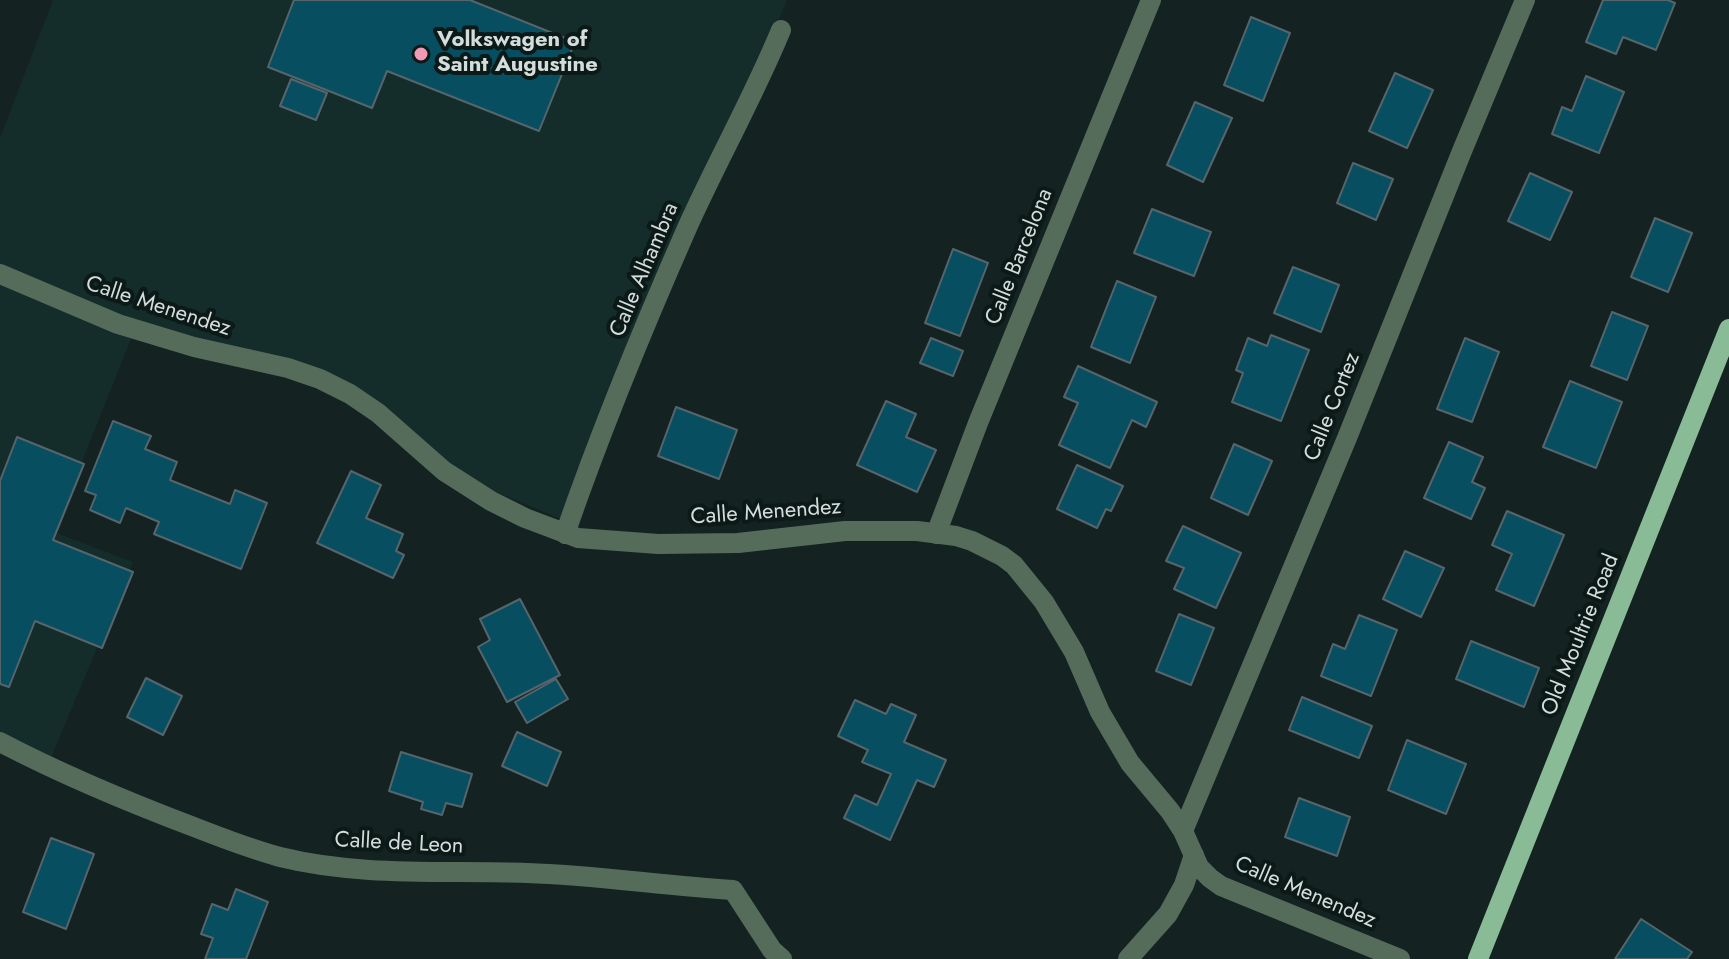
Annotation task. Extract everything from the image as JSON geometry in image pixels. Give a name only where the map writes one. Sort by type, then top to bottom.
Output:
[{"type":"main road","name":"Old Moultrie Road","points":[[1478,959],[1729,329]]},
{"type":"street","name":"Calle Barcelona","points":[[936,534],[978,423],[1151,0]]},
{"type":"street","name":"Calle Cortez","points":[[1183,831],[1525,0]]},
{"type":"street","name":"Calle Alhambra","points":[[565,534],[660,292],[781,30]]},
{"type":"street","name":"Calle Menendez","points":[[0,274],[118,324],[320,379],[378,413],[444,471],[491,501],[578,538],[658,544],[738,543],[845,531],[917,531],[972,541],[1014,565],[1044,602],[1074,652],[1100,712],[1130,763],[1170,811],[1199,867],[1210,878],[1221,886],[1400,959]]},
{"type":"street","name":"Calle de Leon","points":[[0,742],[42,764],[146,809],[280,857],[352,869],[425,873],[527,872],[733,890],[772,950],[782,959]]},
{"type":"street","points":[[1128,959],[1168,914],[1184,885],[1194,855]]},
{"type":"shaded area","points":[[53,0],[787,0],[570,523],[442,469],[318,371],[137,324],[54,532],[133,562],[48,765],[0,747],[0,138]]},
{"type":"building","name":"Volkswagen of Saint Augustine","points":[[294,0],[470,0],[575,42],[539,131],[387,71],[372,108],[268,67]]},
{"type":"building","points":[[1603,0],[1668,0],[1675,3],[1656,50],[1623,37],[1616,54],[1586,42]]},
{"type":"building","points":[[1251,17],[1290,33],[1263,101],[1224,85]]},
{"type":"building","points":[[1395,73],[1433,90],[1407,148],[1369,131]]},
{"type":"building","points":[[1586,76],[1624,92],[1599,153],[1552,134],[1562,107],[1572,111]]},
{"type":"building","points":[[291,79],[327,93],[316,120],[280,106]]},
{"type":"building","points":[[1195,102],[1232,118],[1203,182],[1167,165]]},
{"type":"building","points":[[1353,163],[1393,179],[1376,220],[1337,203]]},
{"type":"building","points":[[1530,173],[1572,192],[1550,240],[1508,221]]},
{"type":"building","points":[[1152,209],[1211,232],[1194,276],[1134,253]]},
{"type":"building","points":[[1655,218],[1692,233],[1668,292],[1631,277]]},
{"type":"building","points":[[953,249],[988,263],[960,336],[925,323]]},
{"type":"building","points":[[1293,267],[1339,285],[1321,332],[1274,313]]},
{"type":"building","points":[[1117,281],[1156,297],[1130,363],[1091,347]]},
{"type":"building","points":[[1612,312],[1648,326],[1627,380],[1591,366]]},
{"type":"building","points":[[1271,335],[1309,350],[1281,421],[1232,402],[1243,373],[1236,370],[1248,338],[1267,346]]},
{"type":"building","points":[[931,338],[963,351],[953,376],[920,363]]},
{"type":"building","points":[[1465,338],[1499,352],[1472,422],[1437,409]]},
{"type":"building","points":[[1078,366],[1157,402],[1146,427],[1132,420],[1110,468],[1059,445],[1078,403],[1064,397]]},
{"type":"building","points":[[1570,381],[1622,402],[1596,468],[1543,447]]},
{"type":"building","points":[[886,401],[916,414],[906,437],[936,450],[917,492],[857,465]]},
{"type":"building","points":[[676,407],[737,430],[719,479],[658,456]]},
{"type":"building","points":[[113,421],[151,436],[145,449],[177,462],[170,480],[230,504],[235,490],[267,503],[241,569],[154,534],[159,522],[126,508],[120,523],[90,510],[96,495],[85,491]]},
{"type":"building","points":[[17,437],[84,464],[53,540],[133,572],[102,648],[35,621],[9,687],[0,684],[0,481]]},
{"type":"building","points":[[1449,442],[1483,457],[1472,482],[1485,488],[1471,519],[1424,498]]},
{"type":"building","points":[[1234,444],[1272,461],[1248,515],[1211,498]]},
{"type":"building","points":[[1077,465],[1123,486],[1111,511],[1106,509],[1097,528],[1057,509]]},
{"type":"building","points":[[351,471],[381,485],[366,518],[403,534],[396,551],[404,555],[393,578],[317,543]]},
{"type":"building","points":[[1507,511],[1564,535],[1534,606],[1496,590],[1512,554],[1492,545]]},
{"type":"building","points":[[1183,526],[1241,553],[1216,608],[1174,589],[1184,568],[1166,561]]},
{"type":"building","points":[[1405,551],[1444,568],[1421,617],[1383,599]]},
{"type":"building","points":[[520,599],[560,675],[507,702],[478,647],[490,640],[480,619]]},
{"type":"building","points":[[1179,614],[1214,628],[1191,685],[1156,671]]},
{"type":"building","points":[[1359,615],[1397,630],[1371,696],[1321,676],[1333,644],[1345,649]]},
{"type":"building","points":[[1471,641],[1539,668],[1524,707],[1456,679]]},
{"type":"building","points":[[146,678],[182,696],[163,735],[127,717]]},
{"type":"building","points":[[556,679],[568,699],[527,723],[515,702]]},
{"type":"building","points":[[1302,697],[1372,726],[1359,758],[1289,730]]},
{"type":"building","points":[[855,700],[886,714],[891,704],[916,715],[904,742],[946,760],[934,787],[917,780],[890,840],[844,818],[855,795],[877,805],[891,774],[862,762],[868,750],[838,736]]},
{"type":"building","points":[[517,732],[561,752],[547,786],[502,766]]},
{"type":"building","points":[[1407,740],[1466,764],[1446,814],[1388,790]]},
{"type":"building","points":[[401,752],[472,774],[462,807],[446,803],[442,815],[421,809],[423,802],[389,791]]},
{"type":"building","points":[[1299,798],[1350,817],[1337,856],[1285,837]]},
{"type":"building","points":[[51,838],[94,854],[66,929],[23,912]]},
{"type":"building","points":[[236,889],[268,902],[246,959],[205,959],[213,938],[201,934],[212,904],[228,910]]},
{"type":"building","points":[[1641,919],[1692,952],[1687,959],[1615,959]]},
{"type":"place","name":"Volkswagen of Saint Augustine","points":[[421,54]]}]
